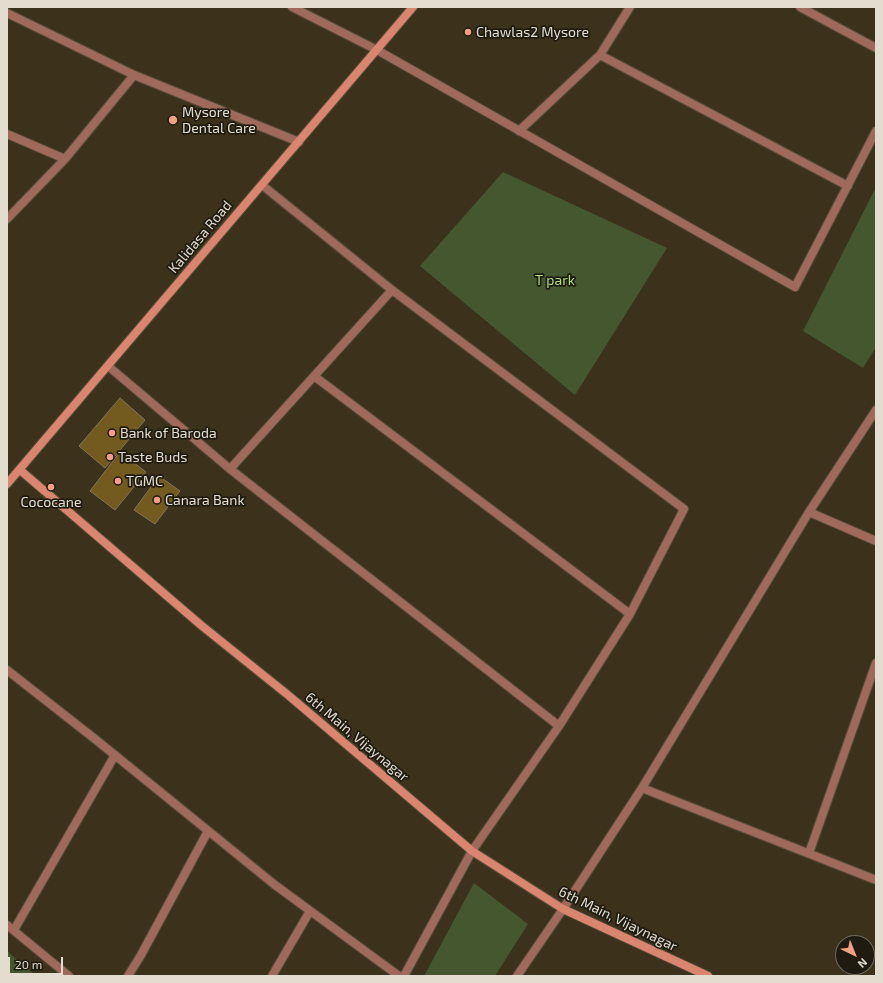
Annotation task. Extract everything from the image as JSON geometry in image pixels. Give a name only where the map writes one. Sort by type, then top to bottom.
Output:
[{"type":"street","points":[[292,7],[377,50],[795,287],[876,132]]},
{"type":"street","name":"Kalidasa Road","points":[[7,484],[413,7]]},
{"type":"street","points":[[519,131],[600,55],[630,7]]},
{"type":"street","points":[[800,7],[876,48]]},
{"type":"street","points":[[7,13],[134,75],[299,142]]},
{"type":"street","points":[[600,55],[848,186]]},
{"type":"street","points":[[7,219],[65,159],[134,75]]},
{"type":"street","points":[[7,134],[65,159]]},
{"type":"street","points":[[262,185],[392,290],[684,509],[630,614],[559,726],[472,851],[404,976]]},
{"type":"street","points":[[230,469],[392,290]]},
{"type":"street","points":[[108,366],[230,469],[559,726]]},
{"type":"street","points":[[314,376],[630,614]]},
{"type":"street","points":[[517,976],[563,909],[642,788],[809,512],[876,410]]},
{"type":"street","name":"6th Main, Vijaynagar","points":[[20,470],[202,626],[288,695],[472,851],[563,909],[708,976]]},
{"type":"street","points":[[809,512],[876,541]]},
{"type":"street","points":[[809,854],[876,663]]},
{"type":"street","points":[[7,670],[115,755],[275,885],[399,976]]},
{"type":"street","points":[[14,930],[115,755]]},
{"type":"street","points":[[642,788],[876,880]]},
{"type":"street","points":[[128,976],[141,955],[208,831]]},
{"type":"street","points":[[272,976],[310,911]]},
{"type":"street","points":[[7,925],[69,976]]},
{"type":"green space","name":"T park","points":[[503,172],[667,248],[575,395],[420,266]]},
{"type":"green space","points":[[876,187],[876,347],[863,368],[803,331]]},
{"type":"green space","points":[[474,883],[528,924],[495,976],[424,976]]},
{"type":"green space","points":[[7,951],[36,976],[7,976]]},
{"type":"building","points":[[120,398],[145,420],[105,468],[79,446]]},
{"type":"building","name":"TGMC","points":[[120,452],[146,472],[115,510],[90,491]]},
{"type":"building","points":[[159,476],[180,491],[155,524],[134,510]]},
{"type":"place","name":"Chawlas2 Mysore","points":[[468,32]]},
{"type":"place","name":"Mysore Dental Care","points":[[173,120]]},
{"type":"place","name":"Bank of Baroda","points":[[112,433]]},
{"type":"place","name":"Taste Buds","points":[[110,457]]},
{"type":"place","name":"TGMC","points":[[118,481]]},
{"type":"place","name":"Cococane","points":[[51,487]]},
{"type":"place","name":"Canara Bank","points":[[157,500]]}]
